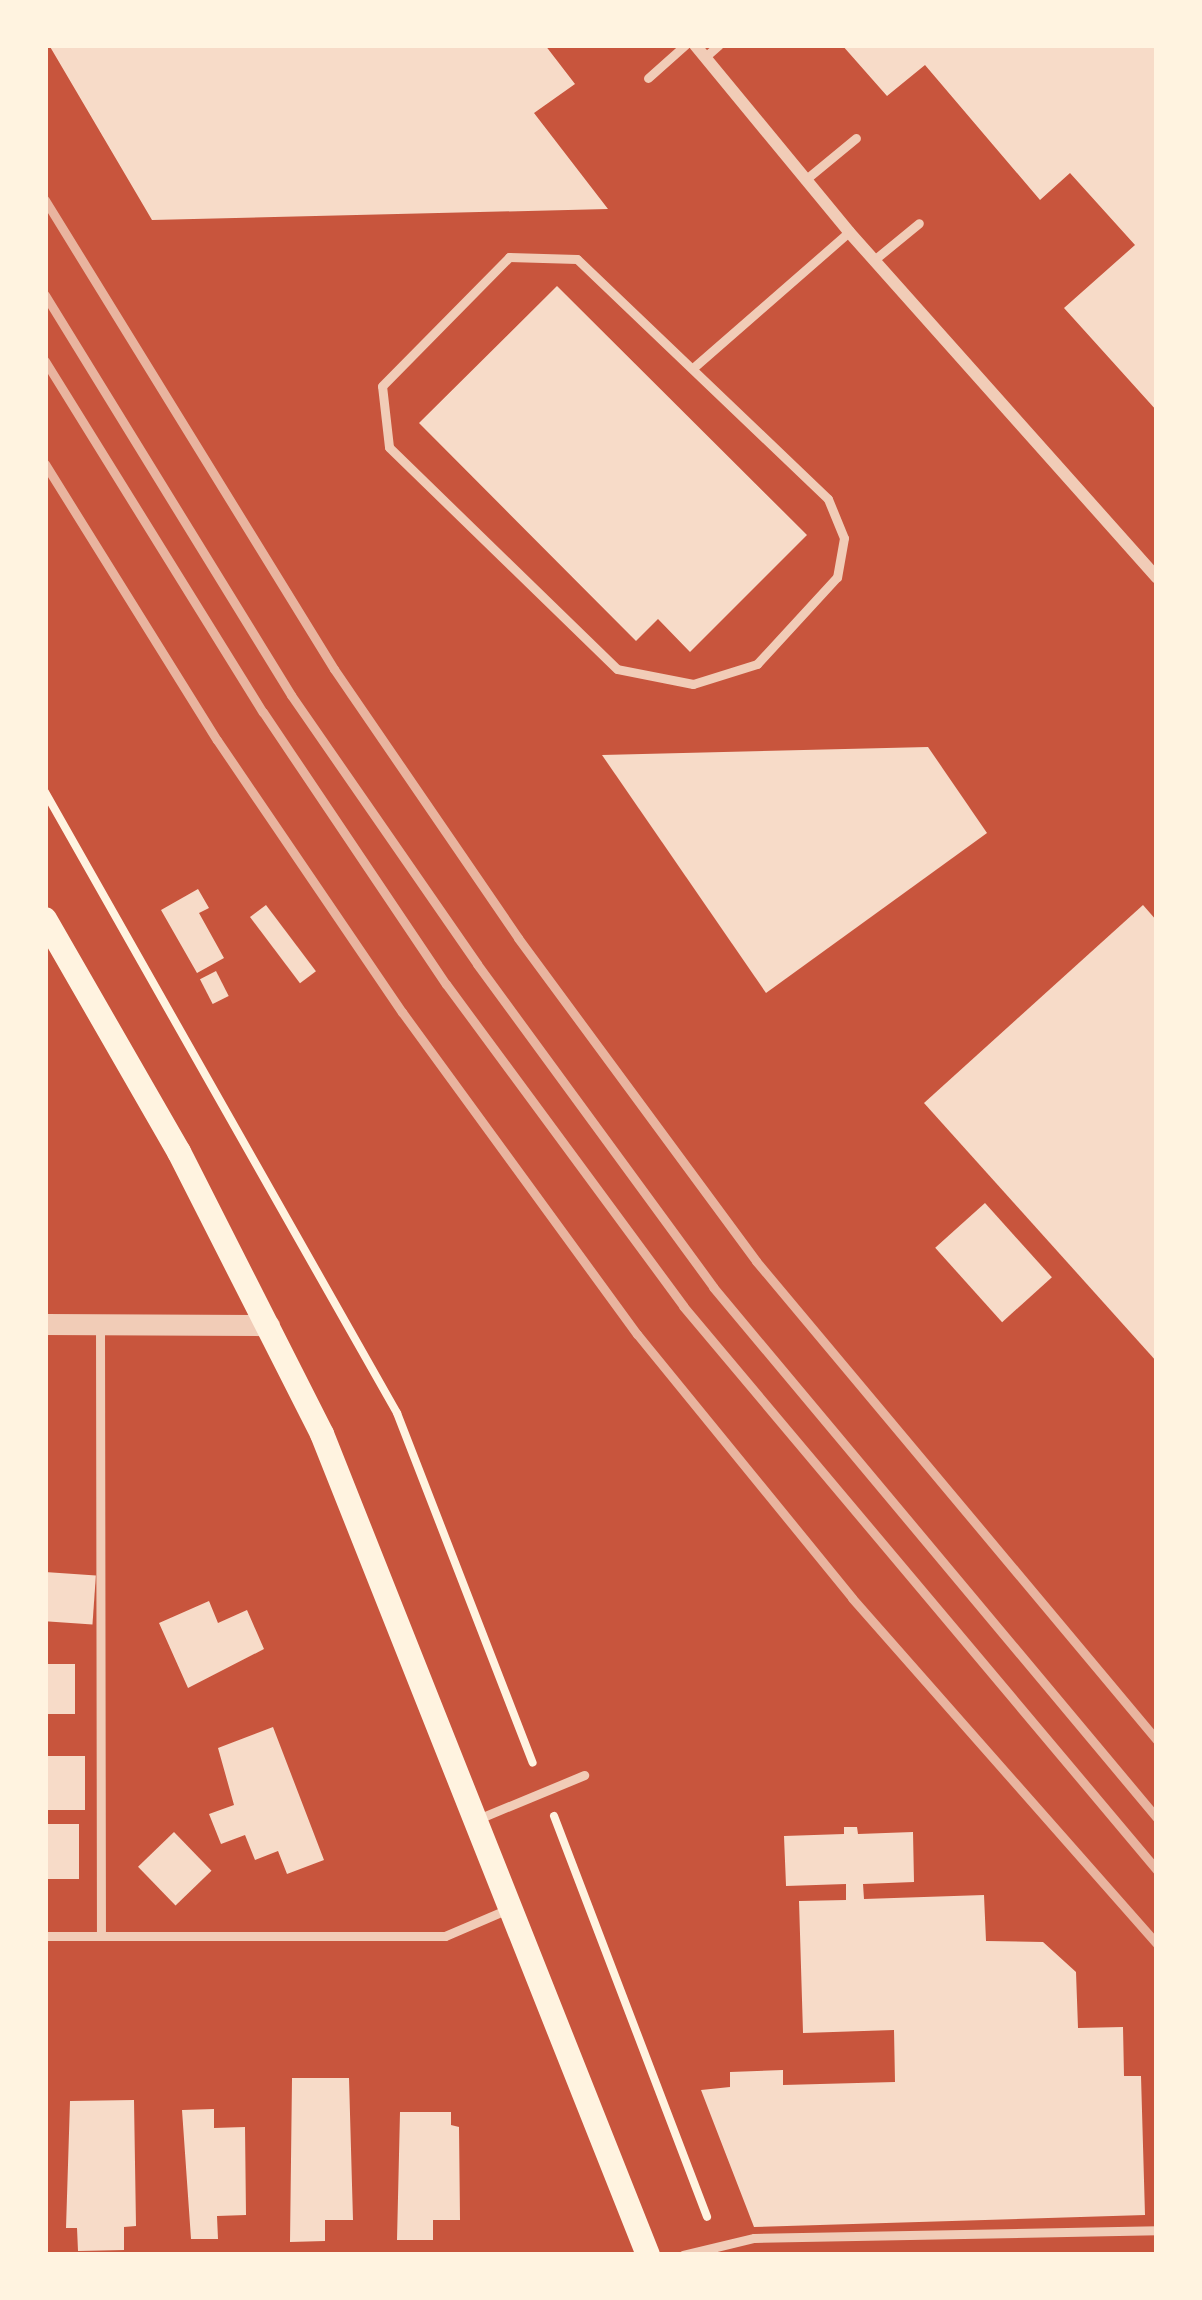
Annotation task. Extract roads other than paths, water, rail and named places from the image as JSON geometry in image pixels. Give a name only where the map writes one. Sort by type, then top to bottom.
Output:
[{"type":"main road","points":[[45,920],[269,1325],[339,1475],[648,2255]]},
{"type":"street","points":[[695,45],[849,232],[1157,578]]},
{"type":"street","points":[[45,1324],[269,1325]]},
{"type":"lane","points":[[648,78],[685,45]]},
{"type":"lane","points":[[705,57],[719,45]]},
{"type":"lane","points":[[805,180],[856,138]]},
{"type":"lane","points":[[874,260],[919,223]]},
{"type":"lane","points":[[693,368],[849,232]]},
{"type":"lane","points":[[509,257],[577,259],[693,368],[828,499],[844,538],[837,577],[757,664],[693,684],[616,669],[389,447],[382,386],[509,257]]},
{"type":"lane","points":[[100,1324],[101,1936]]},
{"type":"lane","points":[[478,1819],[584,1775]]},
{"type":"lane","points":[[45,1936],[445,1936],[513,1907]]},
{"type":"lane","points":[[683,2255],[718,2244],[1157,2230]]},
{"type":"railway","points":[[45,200],[334,669],[518,938],[756,1261],[1157,1740]]},
{"type":"railway","points":[[45,295],[291,695],[477,964],[713,1287],[1157,1818]]},
{"type":"railway","points":[[45,361],[263,712],[446,984],[683,1306],[1157,1870]]},
{"type":"railway","points":[[45,464],[217,740],[402,1012],[637,1334],[852,1598],[1157,1944]]}]
